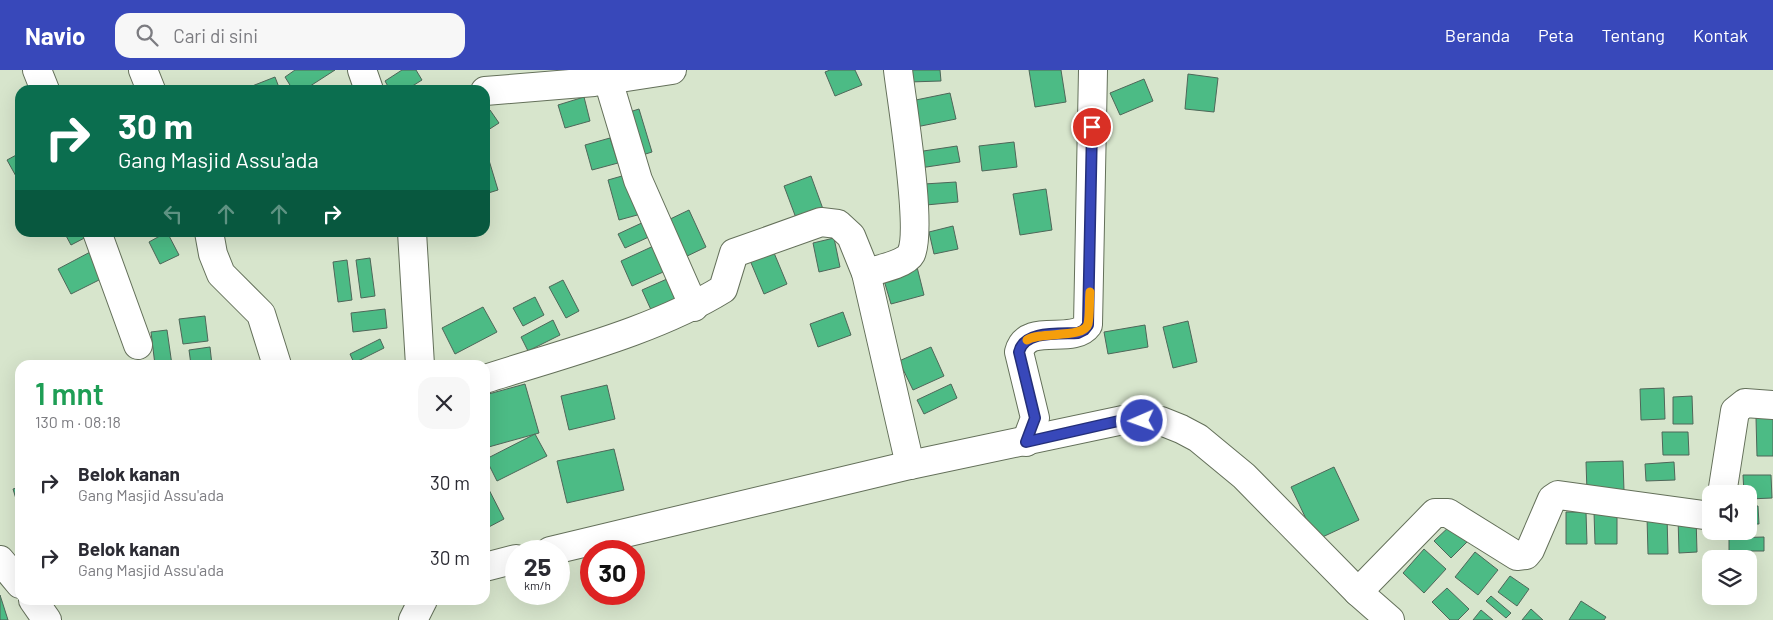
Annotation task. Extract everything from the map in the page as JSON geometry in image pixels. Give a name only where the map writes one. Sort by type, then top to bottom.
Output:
[{"type":"street","points":[[37,70],[43,85]]},
{"type":"street","points":[[143,70],[149,85]]},
{"type":"street","points":[[362,70],[367,85]]},
{"type":"street","points":[[490,90],[545,78],[608,80],[672,70]]},
{"type":"street","points":[[866,274],[904,261],[911,254],[915,220],[898,70]]},
{"type":"street","points":[[1026,442],[1035,418],[1019,352],[1021,345],[1029,338],[1078,333],[1088,325],[1093,70]]},
{"type":"street","points":[[608,80],[638,180],[685,282],[694,307]]},
{"type":"street","points":[[490,377],[640,328],[694,307],[723,289],[734,253],[821,222],[838,224],[851,236],[866,274],[910,465]]},
{"type":"street","points":[[99,237],[138,345]]},
{"type":"street","points":[[210,237],[213,254],[221,274],[261,314],[275,360]]},
{"type":"street","points":[[412,237],[420,360]]},
{"type":"street","points":[[1723,485],[1735,411],[1745,403],[1773,405]]},
{"type":"street","points":[[570,546],[910,465],[1123,420],[1160,422],[1182,429],[1198,438],[1244,476],[1358,592],[1390,620]]},
{"type":"street","points":[[1358,592],[1435,513],[1448,513],[1517,556],[1526,555],[1530,550],[1552,499],[1558,495],[1702,515]]},
{"type":"street","points":[[0,560],[15,578]]},
{"type":"street","points":[[490,566],[505,562]]},
{"type":"street","points":[[36,605],[47,620]]},
{"type":"street","points":[[414,620],[421,605]]},
{"type":"building","points":[[295,70],[335,70],[312,85],[290,85],[285,77]]},
{"type":"building","points":[[402,70],[416,70],[422,80],[414,85],[387,85],[385,81]]},
{"type":"building","points":[[830,70],[855,70],[862,85],[835,96],[825,72]]},
{"type":"building","points":[[909,70],[940,70],[941,81],[909,82]]},
{"type":"building","points":[[1029,70],[1061,70],[1066,102],[1035,107]]},
{"type":"building","points":[[1188,74],[1218,78],[1214,112],[1185,109]]},
{"type":"building","points":[[275,77],[278,85],[255,85]]},
{"type":"building","points":[[1144,79],[1153,101],[1120,115],[1110,93]]},
{"type":"building","points":[[950,93],[956,119],[911,128],[906,102]]},
{"type":"building","points":[[584,97],[590,121],[565,128],[558,105]]},
{"type":"building","points":[[639,109],[652,152],[636,157],[623,114]]},
{"type":"building","points":[[490,110],[499,123],[490,129]]},
{"type":"building","points":[[610,138],[618,163],[592,170],[585,145]]},
{"type":"building","points":[[1014,142],[1017,167],[982,171],[979,146]]},
{"type":"building","points":[[957,146],[960,162],[913,169],[910,153]]},
{"type":"building","points":[[15,156],[15,174],[7,160]]},
{"type":"building","points":[[490,164],[498,190],[490,192]]},
{"type":"building","points":[[629,174],[641,214],[619,220],[608,180]]},
{"type":"building","points":[[811,176],[823,209],[796,218],[784,186]]},
{"type":"building","points":[[956,182],[958,202],[926,205],[924,184]]},
{"type":"building","points":[[1046,189],[1052,230],[1020,235],[1013,194]]},
{"type":"building","points":[[689,210],[706,247],[681,259],[664,222]]},
{"type":"building","points":[[646,221],[653,235],[625,248],[618,234]]},
{"type":"building","points":[[953,226],[958,249],[934,254],[929,232]]},
{"type":"building","points":[[67,237],[86,237],[71,245]]},
{"type":"building","points":[[158,237],[170,237],[179,255],[160,264],[149,242]]},
{"type":"building","points":[[834,238],[840,267],[819,272],[813,243]]},
{"type":"building","points":[[660,243],[672,268],[632,286],[621,261]]},
{"type":"building","points":[[772,248],[787,284],[764,294],[749,258]]},
{"type":"building","points":[[94,250],[107,276],[71,294],[58,269]]},
{"type":"building","points":[[370,258],[375,296],[361,298],[356,260]]},
{"type":"building","points":[[347,260],[352,300],[338,302],[333,262]]},
{"type":"building","points":[[917,267],[924,295],[891,304],[883,277]]},
{"type":"building","points":[[676,275],[686,297],[652,312],[642,290]]},
{"type":"building","points":[[563,280],[579,311],[566,318],[549,287]]},
{"type":"building","points":[[535,297],[544,315],[523,326],[513,308]]},
{"type":"building","points":[[483,307],[497,332],[455,354],[442,328]]},
{"type":"building","points":[[385,309],[387,328],[353,332],[351,313]]},
{"type":"building","points":[[843,312],[851,335],[818,347],[810,324]]},
{"type":"building","points":[[205,316],[208,341],[183,344],[179,319]]},
{"type":"building","points":[[553,320],[560,335],[528,351],[521,337]]},
{"type":"building","points":[[1188,321],[1197,362],[1173,368],[1163,327]]},
{"type":"building","points":[[1145,325],[1148,347],[1108,354],[1104,332]]},
{"type":"building","points":[[167,330],[171,360],[154,360],[151,332]]},
{"type":"building","points":[[380,339],[384,348],[360,360],[353,360],[350,354]]},
{"type":"building","points":[[210,347],[211,360],[190,360],[189,350]]},
{"type":"building","points":[[931,347],[944,376],[913,390],[899,361]]},
{"type":"building","points":[[525,384],[539,433],[490,447],[490,394]]},
{"type":"building","points":[[951,384],[957,398],[924,414],[917,400]]},
{"type":"building","points":[[607,385],[615,419],[569,430],[561,396]]},
{"type":"building","points":[[1664,388],[1665,419],[1641,420],[1640,389]]},
{"type":"building","points":[[1692,396],[1693,424],[1673,424],[1673,397]]},
{"type":"building","points":[[1773,417],[1773,456],[1757,456],[1756,418]]},
{"type":"building","points":[[1662,432],[1688,432],[1689,455],[1663,455]]},
{"type":"building","points":[[535,434],[547,456],[497,481],[490,467],[490,457]]},
{"type":"building","points":[[614,449],[624,490],[567,503],[557,461]]},
{"type":"building","points":[[1623,461],[1624,491],[1587,492],[1586,462]]},
{"type":"building","points":[[1674,462],[1675,480],[1646,481],[1645,464]]},
{"type":"building","points":[[1334,467],[1359,520],[1316,540],[1291,487]]},
{"type":"building","points":[[1743,475],[1771,475],[1772,498],[1757,499],[1757,485],[1744,485]]},
{"type":"building","points":[[490,492],[504,519],[490,526]]},
{"type":"building","points":[[1757,506],[1758,506],[1759,524],[1757,524]]},
{"type":"building","points":[[1617,511],[1617,544],[1595,544],[1594,512]]},
{"type":"building","points":[[1566,512],[1586,512],[1587,544],[1566,544]]},
{"type":"building","points":[[1667,516],[1668,554],[1648,554],[1647,517]]},
{"type":"building","points":[[1678,517],[1696,517],[1697,552],[1679,553]]},
{"type":"building","points":[[1452,524],[1468,541],[1451,558],[1434,541]]},
{"type":"building","points":[[1757,537],[1764,537],[1764,551],[1729,550],[1729,540],[1757,540]]},
{"type":"building","points":[[1424,549],[1446,569],[1424,593],[1403,573]]},
{"type":"building","points":[[1475,552],[1498,570],[1478,595],[1455,577]]},
{"type":"building","points":[[1510,576],[1529,589],[1517,606],[1498,592]]},
{"type":"building","points":[[1447,588],[1469,609],[1458,620],[1450,620],[1432,602]]},
{"type":"building","points":[[0,595],[8,620],[0,620]]},
{"type":"building","points":[[1491,596],[1511,613],[1506,618],[1486,601]]},
{"type":"building","points":[[1581,601],[1606,617],[1604,620],[1569,620]]},
{"type":"building","points":[[1531,609],[1543,620],[1522,620]]},
{"type":"building","points":[[1481,610],[1493,620],[1473,620]]},
{"type":"slow traffic","points":[[1027,340],[1046,335],[1078,333],[1084,330],[1088,325],[1090,292]]},
{"type":"route","points":[[1092,127],[1088,325],[1078,333],[1029,338],[1021,345],[1019,352],[1035,418],[1026,442],[1123,420],[1142,421]]}]
